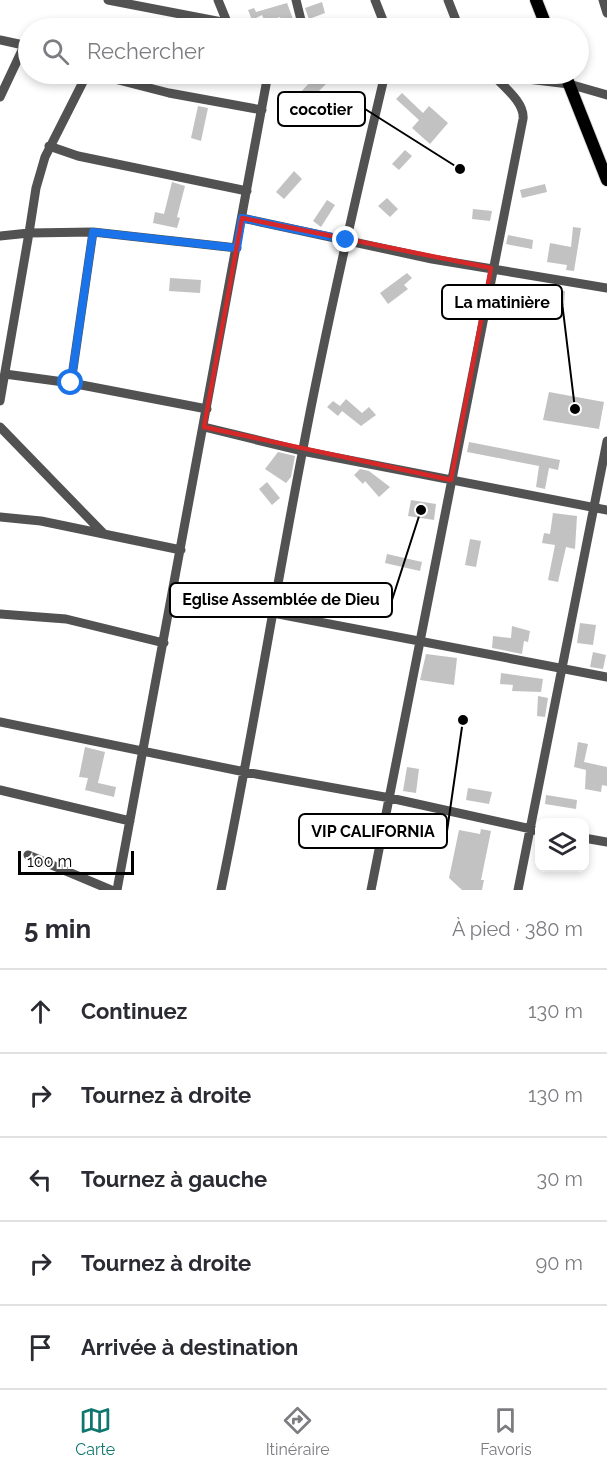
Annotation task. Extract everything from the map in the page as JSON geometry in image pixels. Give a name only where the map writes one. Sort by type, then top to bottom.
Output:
[{"type":"main road","points":[[536,0],[543,18]]},
{"type":"main road","points":[[569,84],[607,180]]},
{"type":"street","points":[[219,0],[226,18]]},
{"type":"street","points":[[296,0],[300,18]]},
{"type":"street","points":[[375,0],[382,18]]},
{"type":"street","points":[[448,0],[455,18]]},
{"type":"street","points":[[603,0],[607,13]]},
{"type":"street","points":[[114,1],[205,18]]},
{"type":"street","points":[[0,40],[18,43]]},
{"type":"street","points":[[0,97],[18,62]]},
{"type":"street","points":[[0,401],[36,188],[50,146],[82,84]]},
{"type":"street","points":[[134,84],[169,93],[262,110]]},
{"type":"street","points":[[117,890],[266,84]]},
{"type":"street","points":[[221,890],[245,772],[302,451],[346,240],[383,84]]},
{"type":"street","points":[[371,890],[491,268],[524,112],[498,84]]},
{"type":"street","points":[[580,84],[607,95]]},
{"type":"street","points":[[50,146],[78,156],[247,191]]},
{"type":"street","points":[[242,218],[491,268],[607,288]]},
{"type":"street","points":[[0,236],[28,232],[93,232],[237,248]]},
{"type":"street","points":[[71,383],[93,232]]},
{"type":"street","points":[[5,374],[71,383],[207,409]]},
{"type":"street","points":[[0,427],[103,533]]},
{"type":"street","points":[[204,427],[302,451],[607,510]]},
{"type":"street","points":[[537,818],[562,667],[607,441]]},
{"type":"street","points":[[0,517],[41,520],[181,550]]},
{"type":"street","points":[[173,594],[607,677]]},
{"type":"street","points":[[0,614],[82,622],[164,643]]},
{"type":"street","points":[[0,722],[245,772],[390,798],[535,830],[518,890]]},
{"type":"street","points":[[0,790],[130,821]]},
{"type":"street","points":[[589,839],[607,842]]},
{"type":"street","points":[[28,855],[111,890]]},
{"type":"highlighted area","points":[[242,218],[491,268],[451,480],[204,427]]},
{"type":"building","points":[[322,2],[325,13],[309,18],[305,8]]},
{"type":"building","points":[[287,3],[293,18],[263,18],[262,15],[251,18],[248,10],[254,8],[256,12]]},
{"type":"building","points":[[308,84],[326,84],[303,107],[308,112],[303,117],[285,99],[290,94],[295,98]]},
{"type":"building","points":[[402,93],[423,113],[429,106],[448,123],[430,144],[412,128],[419,120],[396,99]]},
{"type":"building","points":[[198,106],[208,108],[201,141],[191,138]]},
{"type":"building","points":[[405,150],[412,156],[399,170],[392,164]]},
{"type":"building","points":[[294,171],[302,179],[284,199],[276,192]]},
{"type":"building","points":[[172,182],[185,186],[177,217],[180,218],[177,228],[153,223],[155,212],[164,214]]},
{"type":"building","points":[[545,184],[547,192],[522,198],[520,190]]},
{"type":"building","points":[[387,198],[398,209],[390,217],[378,206]]},
{"type":"building","points":[[327,200],[335,205],[321,227],[313,221]]},
{"type":"building","points":[[473,209],[492,211],[490,221],[472,219]]},
{"type":"building","points":[[573,227],[581,228],[574,271],[566,270],[567,265],[547,262],[550,243],[571,247]]},
{"type":"building","points":[[508,235],[533,240],[532,249],[506,244]]},
{"type":"building","points":[[407,273],[412,278],[404,285],[408,289],[388,304],[380,293]]},
{"type":"building","points":[[170,278],[201,280],[200,293],[169,291]]},
{"type":"building","points":[[544,289],[565,291],[564,305],[542,304]]},
{"type":"building","points":[[549,392],[604,402],[599,429],[543,420]]},
{"type":"building","points":[[346,399],[362,413],[369,407],[376,415],[361,426],[342,411],[338,416],[327,407],[333,401],[340,406]]},
{"type":"building","points":[[469,442],[560,460],[558,470],[549,468],[545,489],[536,487],[539,466],[467,452]]},
{"type":"building","points":[[278,452],[295,456],[291,477],[286,483],[265,469]]},
{"type":"building","points":[[360,469],[369,471],[390,487],[379,497],[365,481],[363,484],[354,475]]},
{"type":"building","points":[[267,482],[280,498],[272,505],[259,489]]},
{"type":"building","points":[[411,500],[436,504],[434,520],[408,516]]},
{"type":"building","points":[[553,513],[577,516],[575,549],[566,547],[558,582],[548,580],[555,545],[542,543],[544,533],[550,534]]},
{"type":"building","points":[[470,539],[481,541],[476,567],[465,565]]},
{"type":"building","points":[[387,554],[422,562],[420,571],[385,563]]},
{"type":"building","points":[[580,623],[596,625],[593,645],[577,643]]},
{"type":"building","points":[[512,626],[530,631],[528,642],[524,641],[522,654],[492,648],[493,636],[511,638]]},
{"type":"building","points":[[593,652],[606,655],[603,669],[590,667]]},
{"type":"building","points":[[426,654],[457,658],[454,685],[420,680]]},
{"type":"building","points":[[501,673],[543,679],[541,692],[512,691],[513,685],[500,684]]},
{"type":"building","points":[[538,696],[548,698],[545,717],[537,716]]},
{"type":"building","points":[[578,742],[588,744],[584,762],[607,767],[607,786],[602,785],[601,792],[585,789],[586,770],[574,767]]},
{"type":"building","points":[[85,747],[105,752],[98,783],[116,787],[114,797],[85,790],[88,778],[79,777]]},
{"type":"building","points":[[407,767],[419,769],[416,793],[403,791]]},
{"type":"building","points":[[468,788],[492,792],[489,804],[466,800]]},
{"type":"building","points":[[546,795],[577,800],[576,809],[545,804]]},
{"type":"building","points":[[481,829],[491,831],[481,880],[484,880],[482,890],[462,890],[449,878],[459,830],[480,834]]},
{"type":"place","name":"cocotier","points":[[460,169]]},
{"type":"place","name":"La matinière","points":[[575,409]]},
{"type":"place","name":"Eglise Assemblée de Dieu","points":[[421,510]]},
{"type":"place","name":"VIP CALIFORNIA","points":[[463,720]]},
{"type":"route","points":[[71,383],[93,232],[237,248],[242,218],[346,240]]}]
